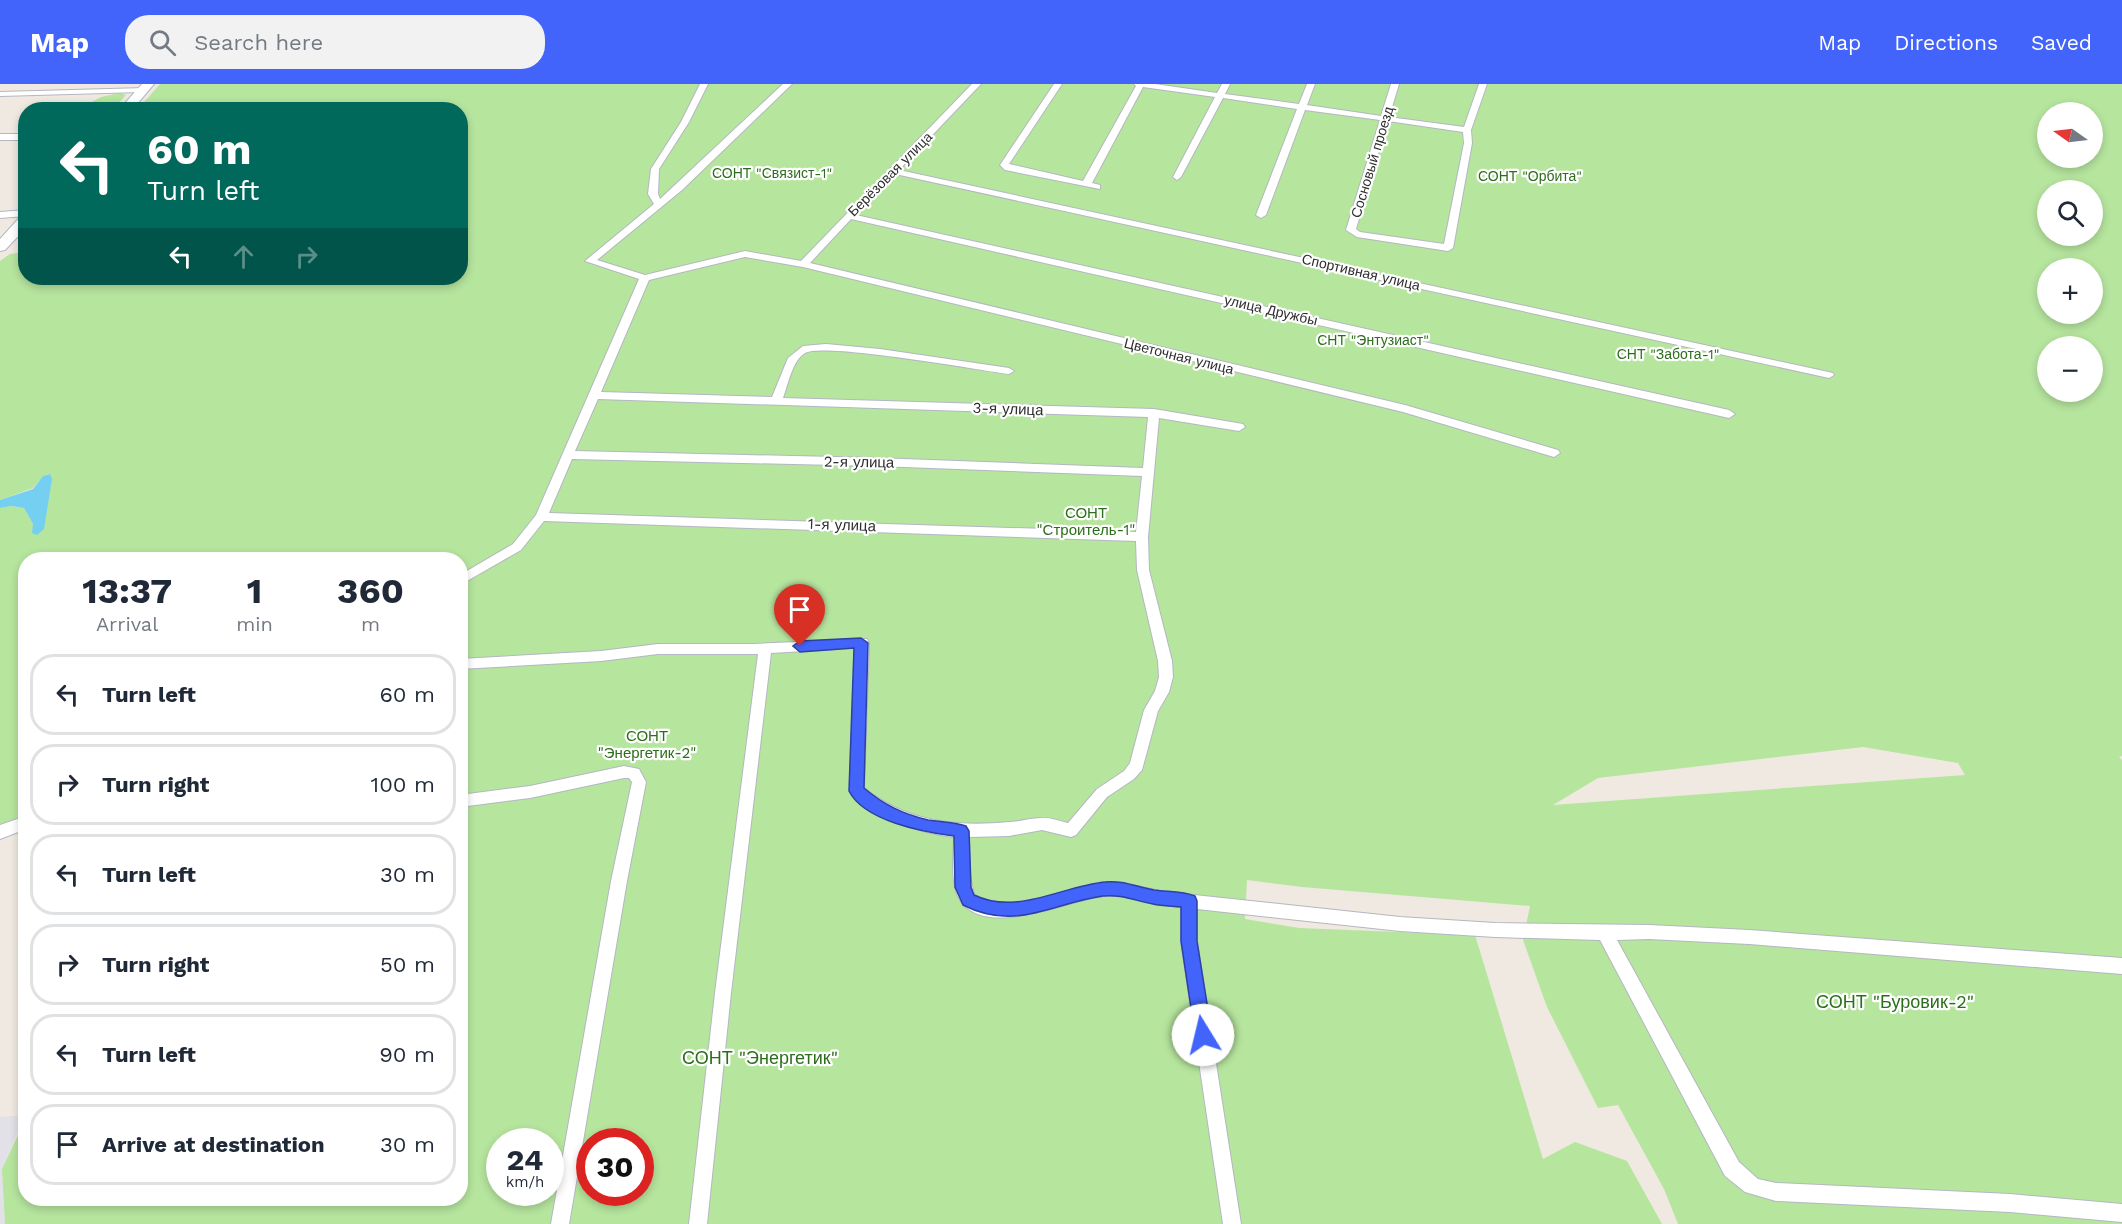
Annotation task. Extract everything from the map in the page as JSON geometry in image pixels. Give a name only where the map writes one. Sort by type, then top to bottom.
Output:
[{"type":"main road","points":[[132,102],[145,87]]},
{"type":"main road","points":[[0,247],[18,228]]},
{"type":"street","points":[[659,204],[653,194],[655,169],[689,114],[704,84]]},
{"type":"street","points":[[468,576],[518,547],[541,517],[569,455],[592,395],[645,278],[590,261],[694,174],[765,104],[789,84]]},
{"type":"street","name":"Берёзовая улица","points":[[803,264],[977,84]]},
{"type":"street","points":[[1059,84],[1004,165],[1008,168],[1097,187]]},
{"type":"street","points":[[1086,184],[1140,84],[1467,130],[1484,84]]},
{"type":"street","points":[[1177,177],[1226,84]]},
{"type":"street","points":[[1261,215],[1311,84]]},
{"type":"street","name":"Сосновый проезд","points":[[1395,84],[1351,230],[1357,234],[1448,248],[1468,143],[1467,130]]},
{"type":"street","points":[[0,94],[145,87]]},
{"type":"street","points":[[0,137],[18,136]]},
{"type":"street","name":"Спортивная улица","points":[[891,171],[1829,375]]},
{"type":"street","points":[[0,215],[18,214]]},
{"type":"street","name":"улица Дружбы","points":[[849,216],[1729,414]]},
{"type":"street","name":"Цветочная улица","points":[[645,278],[745,254],[803,264],[1406,410],[1554,453]]},
{"type":"street","points":[[776,401],[793,357],[809,347],[880,352],[1009,371]]},
{"type":"street","name":"3-я улица","points":[[592,395],[1154,413],[1239,427]]},
{"type":"street","points":[[468,664],[601,656],[658,649],[765,649],[861,643],[856,791],[875,807],[891,815],[929,826],[961,831],[1009,829],[1042,824],[1071,830],[1102,793],[1137,766],[1151,710],[1162,692],[1166,677],[1163,651],[1145,585],[1142,537],[1154,413]]},
{"type":"street","name":"2-я улица","points":[[569,455],[877,462],[1148,472]]},
{"type":"street","name":"1-я улица","points":[[541,517],[777,523],[1142,537]]},
{"type":"street","points":[[698,1224],[725,969],[765,649]]},
{"type":"street","points":[[468,800],[530,792],[624,772],[637,775],[639,782],[617,892],[560,1224]]},
{"type":"street","points":[[0,832],[18,825]]},
{"type":"street","points":[[961,831],[963,887],[969,900],[980,906],[1009,909],[1038,907],[1102,889],[1119,888],[1153,897],[1400,924],[1495,930],[1649,932],[1749,937],[2122,966]]},
{"type":"street","points":[[1189,901],[1189,941],[1232,1224]]},
{"type":"street","points":[[1605,933],[1732,1169],[1740,1180],[1751,1187],[1776,1192],[2010,1203],[2122,1213]]},
{"type":"shaded area","points":[[18,1116],[18,1131],[2,1169],[5,1224],[0,1224],[0,1117]]},
{"type":"green space","points":[[160,84],[2122,84],[2122,756],[2119,757],[2122,760],[2122,1224],[1678,1224],[1664,1189],[1618,1105],[1598,1108],[1547,1007],[1523,940],[1530,906],[1302,887],[1247,880],[1245,919],[1299,928],[1475,935],[1543,1159],[1575,1142],[1627,1161],[1662,1224],[5,1224],[2,1169],[18,1135],[18,1206],[468,1206],[468,552],[18,552],[18,820],[0,826],[0,508],[11,506],[24,508],[33,524],[49,474],[43,476],[33,488],[0,500],[0,261],[10,254],[18,253],[18,285],[468,285],[468,102],[144,102]],"holes":[[[1863,747],[1958,763],[1965,775],[1553,805],[1598,778]]]},
{"type":"green space","points":[[120,93],[126,95],[120,102],[92,102],[101,97]]},
{"type":"water","points":[[50,474],[52,479],[44,529],[37,535],[32,533],[33,524],[24,508],[11,506],[0,508],[0,500],[33,489],[43,476]]},
{"type":"route","points":[[800,646],[861,643],[856,791],[875,807],[891,815],[929,826],[961,831],[963,887],[969,900],[980,906],[992,908],[1038,907],[1102,889],[1119,888],[1153,897],[1189,901],[1189,941],[1203,1035]]},
{"type":"park label","name":"СОНТ \"Связист-1\"","points":[[772,173]]},
{"type":"park label","name":"СОНТ \"Орбита\"","points":[[1530,176]]},
{"type":"park label","name":"СНТ \"Энтузиаст\"","points":[[1373,340]]},
{"type":"park label","name":"СНТ \"Забота-1\"","points":[[1668,354]]},
{"type":"park label","name":"СОНТ \"Строитель-1\"","points":[[1086,522]]},
{"type":"park label","name":"СОНТ \"Энергетик-2\"","points":[[647,744]]},
{"type":"park label","name":"СОНТ \"Буровик-2\"","points":[[1895,1002]]},
{"type":"park label","name":"СОНТ \"Энергетик\"","points":[[760,1058]]}]
